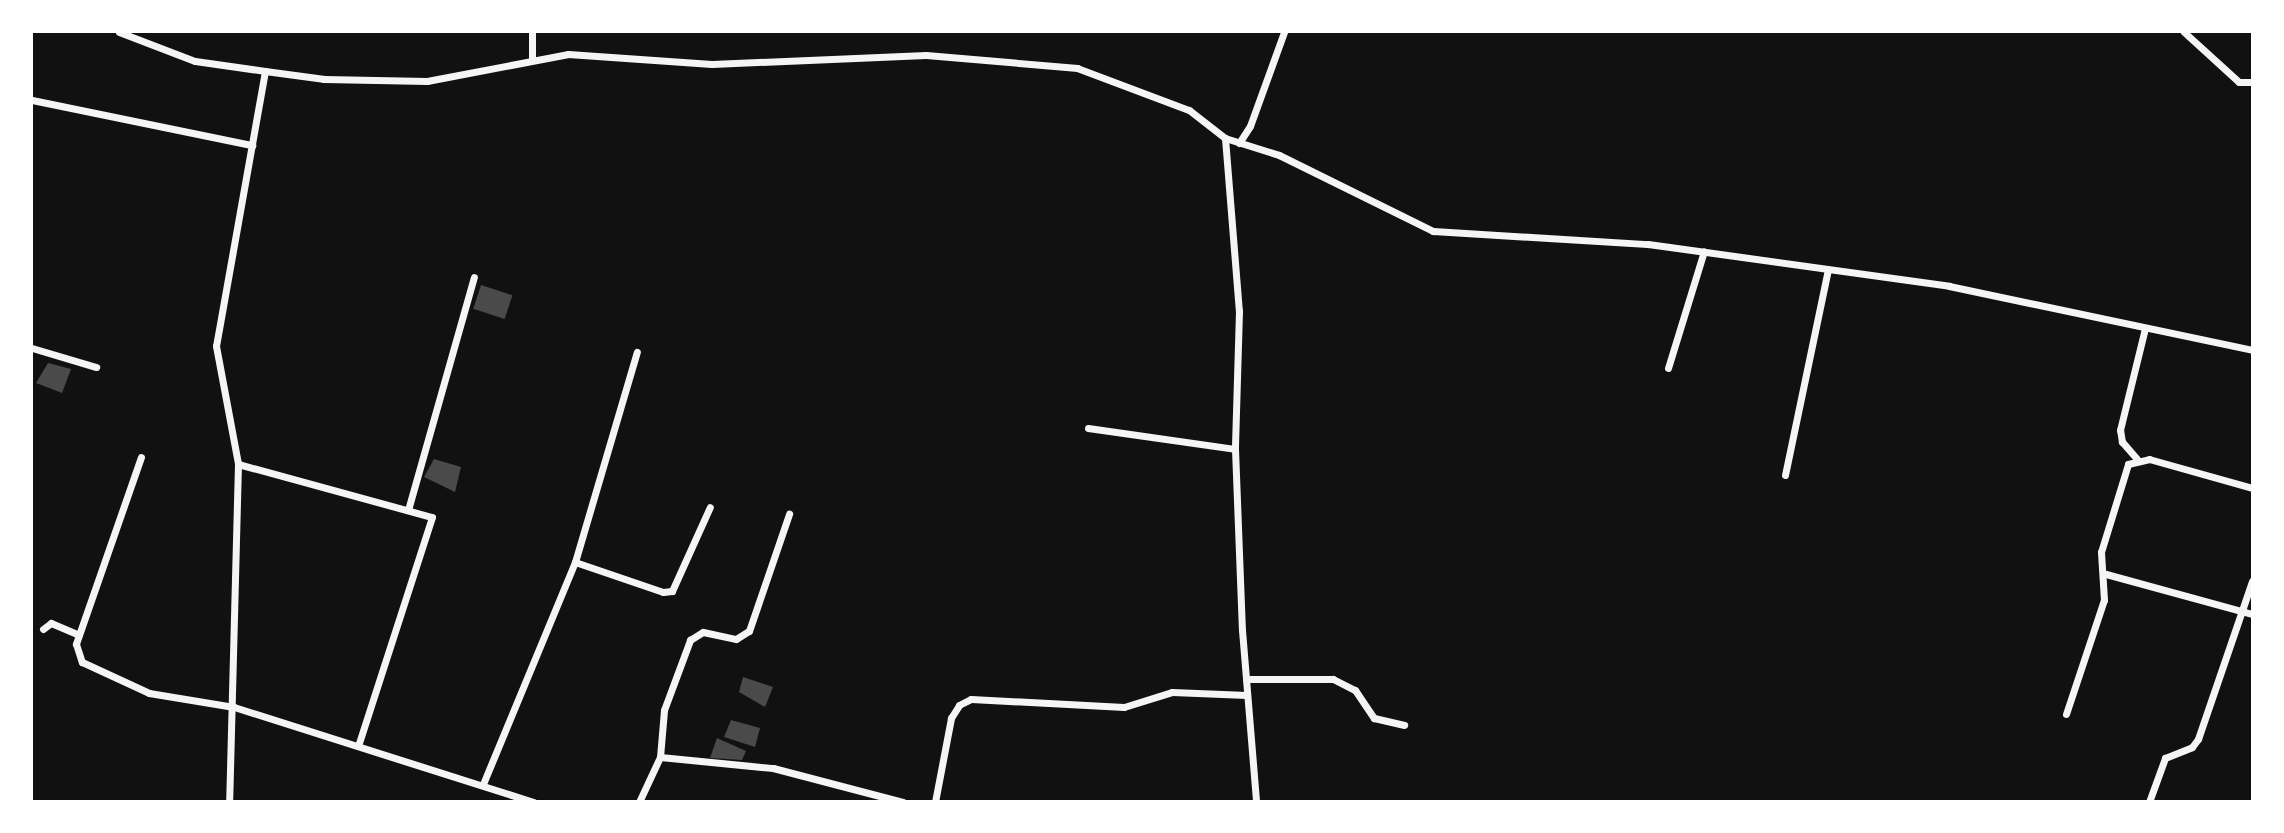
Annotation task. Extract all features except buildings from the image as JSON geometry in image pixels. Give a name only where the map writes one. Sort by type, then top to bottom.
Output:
[{"type":"street","points":[[119,32],[195,61],[324,79],[427,81],[482,73],[532,58],[568,54],[712,64],[926,55],[1036,62],[1077,68],[1149,92],[1189,110],[1225,138],[1309,168],[1433,231],[1704,251],[1949,286],[2252,350]]},
{"type":"street","points":[[532,32],[532,58]]},
{"type":"street","points":[[1239,144],[1250,126],[1284,32]]},
{"type":"street","points":[[2184,32],[2239,82],[2252,82]]},
{"type":"street","points":[[229,802],[234,707],[238,464],[216,346],[265,71]]},
{"type":"street","points":[[32,100],[252,145]]},
{"type":"street","points":[[1225,138],[1239,311],[1235,449],[1246,679],[1256,802]]},
{"type":"street","points":[[1668,368],[1704,251]]},
{"type":"street","points":[[1785,475],[1828,270]]},
{"type":"street","points":[[408,510],[474,277]]},
{"type":"street","points":[[2145,328],[2120,430],[2122,442],[2137,459],[2252,488]]},
{"type":"street","points":[[32,348],[96,368]]},
{"type":"street","points":[[483,784],[575,562],[637,352]]},
{"type":"street","points":[[1088,428],[1235,449]]},
{"type":"street","points":[[141,457],[79,635],[76,654],[91,668],[161,696],[234,707],[359,743],[534,802]]},
{"type":"street","points":[[2066,714],[2104,600],[2106,574],[2101,552],[2117,493],[2128,464],[2137,459]]},
{"type":"street","points":[[238,464],[432,517],[359,743]]},
{"type":"street","points":[[575,562],[663,592],[672,591],[710,507]]},
{"type":"street","points":[[639,802],[660,757],[664,710],[690,640],[703,632],[736,639],[750,631],[789,514]]},
{"type":"street","points":[[2106,574],[2248,613]]},
{"type":"street","points":[[2149,802],[2165,758],[2192,747],[2198,739],[2248,613],[2252,581]]},
{"type":"street","points":[[43,629],[51,623],[79,635]]},
{"type":"street","points":[[1246,679],[1333,679],[1355,690],[1374,718],[1404,725]]},
{"type":"street","points":[[935,802],[951,719],[959,705],[971,699],[1124,707],[1172,692],[1247,695]]},
{"type":"street","points":[[660,757],[773,768],[903,802]]}]
